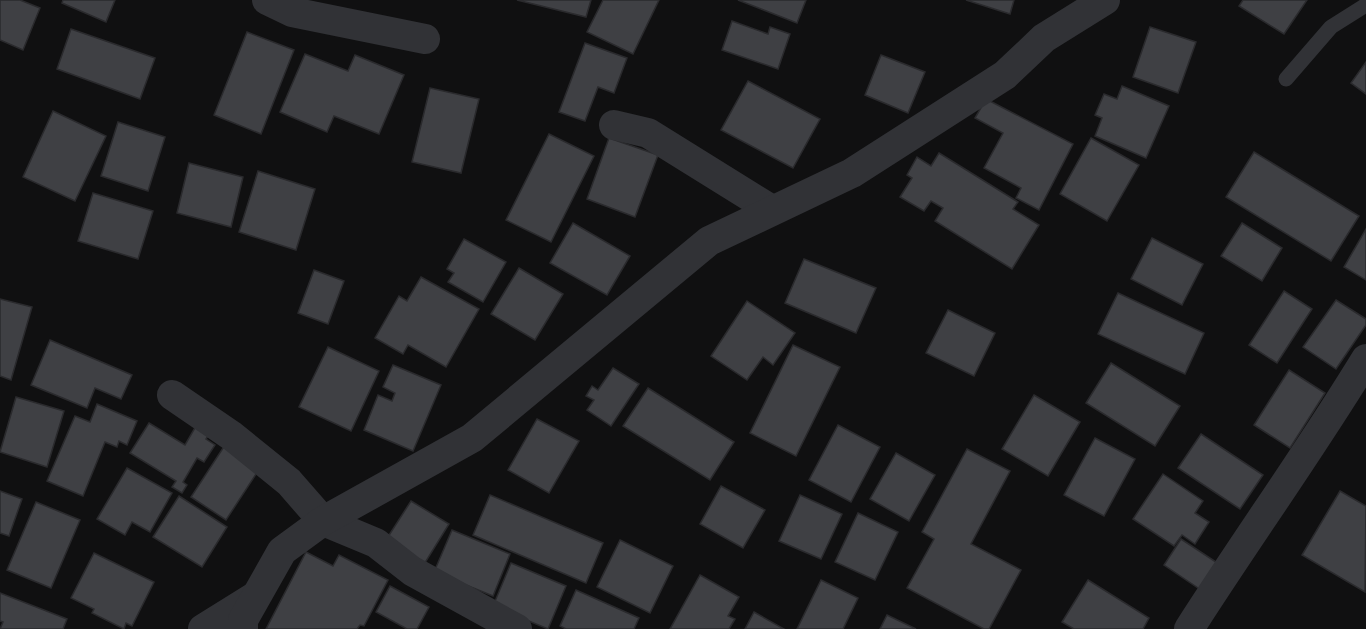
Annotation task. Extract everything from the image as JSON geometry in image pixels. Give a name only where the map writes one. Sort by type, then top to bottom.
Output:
[{"type":"street","points":[[267,0],[292,12],[425,39]]},
{"type":"street","points":[[243,629],[243,620],[282,551],[322,521],[472,438],[709,241],[852,173],[1005,75],[1044,38],[1105,0]]},
{"type":"street","points":[[614,125],[648,133],[772,210]]},
{"type":"street","points":[[1189,629],[1257,524],[1325,426],[1366,359]]},
{"type":"street","points":[[172,395],[232,436],[289,482],[322,521],[376,543],[412,571],[517,629]]},
{"type":"street","points":[[204,629],[259,594]]},
{"type":"lane","points":[[1286,78],[1331,27],[1366,5]]},
{"type":"building","points":[[0,0],[20,0],[40,8],[23,50],[0,40]]},
{"type":"building","points":[[63,0],[115,0],[106,22],[62,3]]},
{"type":"building","points":[[517,0],[591,0],[586,17]]},
{"type":"building","points":[[603,0],[659,0],[633,54],[587,32]]},
{"type":"building","points":[[738,0],[806,0],[797,23]]},
{"type":"building","points":[[966,0],[1014,0],[1010,14]]},
{"type":"building","points":[[1243,0],[1307,0],[1284,34],[1239,6]]},
{"type":"building","points":[[732,21],[768,34],[770,27],[790,34],[778,69],[722,50]]},
{"type":"building","points":[[1150,27],[1196,42],[1178,93],[1133,77]]},
{"type":"building","points":[[71,29],[155,58],[140,99],[57,69]]},
{"type":"building","points":[[247,32],[294,50],[261,134],[214,115]]},
{"type":"building","points":[[585,43],[627,58],[614,93],[598,87],[585,121],[559,112]]},
{"type":"building","points":[[305,54],[348,71],[355,55],[404,75],[379,134],[334,116],[327,132],[280,112]]},
{"type":"building","points":[[881,55],[925,72],[908,113],[865,95]]},
{"type":"building","points":[[1366,62],[1366,94],[1351,83]]},
{"type":"building","points":[[748,81],[820,119],[793,168],[721,130]]},
{"type":"building","points":[[1122,86],[1169,106],[1146,158],[1095,136],[1102,118],[1095,115],[1104,94],[1117,99]]},
{"type":"building","points":[[430,88],[479,99],[461,173],[412,162]]},
{"type":"building","points":[[986,99],[1073,144],[1039,210],[1016,198],[1021,188],[984,168],[1003,133],[975,118]]},
{"type":"building","points":[[53,111],[106,136],[75,201],[23,177]]},
{"type":"building","points":[[118,122],[165,137],[148,191],[101,176]]},
{"type":"building","points":[[549,134],[594,156],[551,242],[506,220]]},
{"type":"building","points":[[609,138],[658,155],[635,217],[587,199]]},
{"type":"building","points":[[1091,138],[1139,165],[1107,221],[1060,194]]},
{"type":"building","points":[[1254,152],[1359,216],[1331,261],[1226,197]]},
{"type":"building","points":[[939,153],[1018,202],[1013,209],[1039,225],[1012,269],[935,221],[943,208],[931,201],[924,211],[900,197],[912,178],[907,175],[917,157],[931,166]]},
{"type":"building","points":[[189,163],[243,177],[231,227],[177,213]]},
{"type":"building","points":[[258,171],[315,189],[296,250],[239,232]]},
{"type":"building","points":[[93,193],[153,211],[138,259],[78,241]]},
{"type":"building","points":[[573,223],[630,256],[607,295],[550,263]]},
{"type":"building","points":[[1242,223],[1282,248],[1262,281],[1221,256]]},
{"type":"building","points":[[1366,229],[1366,280],[1344,267]]},
{"type":"building","points":[[1152,238],[1203,264],[1182,305],[1131,279]]},
{"type":"building","points":[[464,239],[506,262],[483,302],[448,282],[454,273],[447,269]]},
{"type":"building","points":[[804,259],[876,288],[856,333],[785,303]]},
{"type":"building","points":[[519,268],[563,294],[535,340],[491,314]]},
{"type":"building","points":[[314,270],[344,281],[328,324],[298,313]]},
{"type":"building","points":[[421,277],[479,309],[446,367],[408,345],[403,354],[375,338],[399,296],[407,301]]},
{"type":"building","points":[[1284,291],[1312,309],[1277,363],[1249,345]]},
{"type":"building","points":[[1118,293],[1204,333],[1185,374],[1098,334]]},
{"type":"building","points":[[0,299],[32,307],[11,380],[0,376]]},
{"type":"building","points":[[1336,300],[1366,319],[1366,325],[1336,369],[1303,347]]},
{"type":"building","points":[[747,301],[795,333],[773,365],[763,357],[747,380],[711,356]]},
{"type":"building","points":[[948,310],[995,333],[974,376],[926,353]]},
{"type":"building","points":[[50,340],[132,375],[121,399],[95,388],[87,408],[31,385]]},
{"type":"building","points":[[793,345],[840,367],[796,456],[750,433]]},
{"type":"building","points":[[328,347],[379,371],[351,431],[299,407]]},
{"type":"building","points":[[1111,363],[1180,406],[1155,446],[1086,403]]},
{"type":"building","points":[[393,365],[441,385],[413,451],[364,430],[378,395],[392,401],[395,393],[383,387]]},
{"type":"building","points":[[613,368],[639,384],[611,426],[587,410],[594,400],[586,396],[592,386],[598,390]]},
{"type":"building","points":[[1289,370],[1325,393],[1290,448],[1254,425]]},
{"type":"building","points":[[648,388],[734,442],[710,480],[623,426]]},
{"type":"building","points":[[1034,395],[1080,422],[1048,476],[1002,449]]},
{"type":"building","points":[[16,397],[64,411],[47,467],[0,452]]},
{"type":"building","points":[[97,404],[137,421],[127,445],[119,441],[117,447],[105,442],[83,496],[47,481],[75,416],[90,422]]},
{"type":"building","points":[[537,419],[579,441],[549,493],[508,470]]},
{"type":"building","points":[[149,423],[185,445],[196,426],[209,434],[206,439],[215,445],[204,462],[197,458],[183,482],[187,485],[182,493],[172,487],[176,481],[130,453]]},
{"type":"building","points":[[838,425],[880,447],[851,502],[809,480]]},
{"type":"building","points":[[1201,434],[1263,475],[1240,509],[1178,468]]},
{"type":"building","points":[[1095,438],[1135,459],[1104,516],[1064,495]]},
{"type":"building","points":[[225,445],[260,468],[226,520],[191,497]]},
{"type":"building","points":[[967,449],[1010,471],[971,544],[1021,570],[989,629],[984,629],[907,588],[934,539],[922,532]]},
{"type":"building","points":[[896,453],[935,475],[909,521],[870,499]]},
{"type":"building","points":[[127,468],[172,493],[150,532],[132,522],[125,535],[97,519]]},
{"type":"building","points":[[1163,474],[1203,501],[1195,513],[1209,522],[1195,544],[1182,535],[1174,546],[1133,519]]},
{"type":"building","points":[[721,486],[765,510],[743,548],[700,524]]},
{"type":"building","points":[[0,491],[22,499],[9,536],[0,533]]},
{"type":"building","points":[[1340,491],[1366,506],[1365,592],[1302,555]]},
{"type":"building","points":[[490,495],[603,543],[586,583],[473,535]]},
{"type":"building","points":[[800,495],[842,514],[821,559],[779,541]]},
{"type":"building","points":[[179,496],[227,527],[202,567],[153,537]]},
{"type":"building","points":[[411,501],[449,524],[423,566],[384,543]]},
{"type":"building","points":[[36,502],[80,520],[51,588],[7,570]]},
{"type":"building","points":[[858,513],[898,532],[875,580],[835,562]]},
{"type":"building","points":[[452,530],[510,554],[493,596],[434,572]]},
{"type":"building","points":[[1181,539],[1222,566],[1204,592],[1164,565]]},
{"type":"building","points":[[620,540],[673,566],[650,613],[597,587]]},
{"type":"building","points":[[306,552],[333,566],[339,555],[388,580],[364,626],[360,625],[357,629],[266,629]]},
{"type":"building","points":[[94,553],[154,582],[132,626],[126,623],[124,629],[92,613],[94,609],[71,598]]},
{"type":"building","points":[[511,563],[566,586],[548,629],[493,606]]},
{"type":"building","points":[[700,575],[739,597],[728,616],[735,619],[729,629],[670,629]]},
{"type":"building","points":[[821,580],[858,598],[843,629],[797,629]]},
{"type":"building","points":[[1088,580],[1149,618],[1143,629],[1074,629],[1062,622]]},
{"type":"building","points":[[390,586],[429,607],[417,629],[407,629],[376,612]]},
{"type":"building","points":[[576,590],[639,618],[634,629],[566,629],[560,626]]},
{"type":"building","points":[[0,593],[67,619],[63,629],[0,629],[3,622],[0,621]]},
{"type":"building","points":[[754,612],[784,629],[745,629]]},
{"type":"building","points":[[887,615],[916,629],[880,629]]}]
